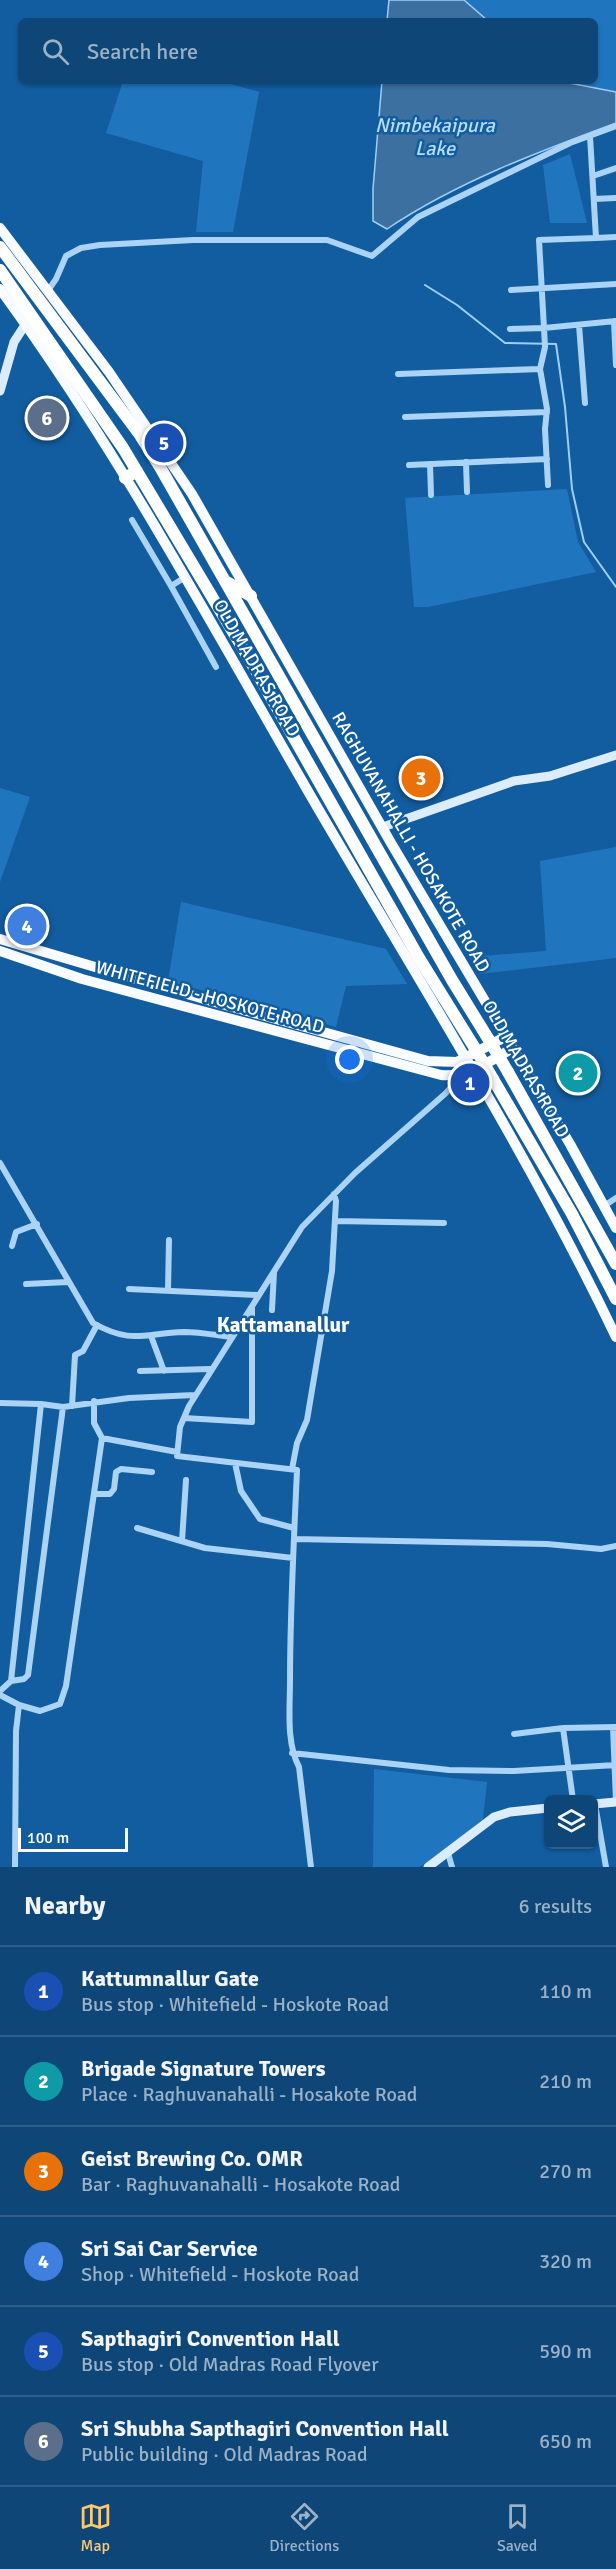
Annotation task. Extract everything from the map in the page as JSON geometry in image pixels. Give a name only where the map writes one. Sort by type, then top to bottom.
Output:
[{"type":"highway","name":"OLD MADRAS ROAD","points":[[0,247],[140,435],[169,482],[452,981],[508,1072],[616,1264]]},
{"type":"highway","name":"OLD MADRAS ROAD","points":[[0,270],[106,420],[137,471],[251,662],[419,957],[467,1057],[493,1079],[572,1214],[616,1299]]},
{"type":"highway","points":[[126,478],[137,471]]},
{"type":"highway","points":[[224,580],[251,596]]},
{"type":"main road","name":"RAGHUVANAHALLI - HOSAKOTE ROAD","points":[[0,228],[109,372],[175,469],[604,1206],[613,1215],[616,1228]]},
{"type":"main road","name":"OLD MADRAS ROAD","points":[[0,289],[126,478],[355,872],[467,1057],[582,1266],[616,1337]]},
{"type":"main road","points":[[0,391],[14,342],[25,325]]},
{"type":"main road","points":[[383,827],[514,781],[549,776],[616,755]]},
{"type":"main road","points":[[2,952],[3,940]]},
{"type":"main road","name":"WHITEFIELD - HOSKOTE ROAD","points":[[3,940],[428,1061],[467,1057]]},
{"type":"main road","name":"WHITEFIELD - HOSKOTE ROAD","points":[[2,952],[82,979],[430,1073],[459,1075],[474,1071],[513,1048]]},
{"type":"main road","points":[[467,1057],[507,1036]]},
{"type":"main road","points":[[598,1804],[616,1802]]},
{"type":"main road","points":[[428,1867],[494,1817],[510,1812],[544,1809]]},
{"type":"street","points":[[47,292],[56,279],[66,256],[81,248],[100,245],[194,240],[327,240],[372,256],[418,217],[616,126]]},
{"type":"street","points":[[590,136],[597,238]]},
{"type":"street","points":[[593,176],[616,168]]},
{"type":"street","points":[[594,199],[616,198]]},
{"type":"street","points":[[548,485],[547,412],[540,369],[544,347],[544,328],[539,240],[616,237]]},
{"type":"street","points":[[511,291],[616,284]]},
{"type":"street","points":[[510,329],[615,321],[616,365]]},
{"type":"street","points":[[579,325],[585,403]]},
{"type":"street","points":[[398,374],[540,369]]},
{"type":"street","points":[[405,417],[547,412]]},
{"type":"street","points":[[409,465],[547,459]]},
{"type":"street","points":[[466,462],[467,492]]},
{"type":"street","points":[[430,464],[431,495]]},
{"type":"street","points":[[132,520],[216,667]]},
{"type":"street","points":[[171,586],[184,578]]},
{"type":"street","points":[[311,1867],[299,1767],[292,1753],[290,1636],[297,1470],[177,1456],[180,1427],[210,1369],[302,1227],[334,1194],[446,1094],[459,1075],[467,1057]]},
{"type":"street","points":[[0,1164],[4,1176],[37,1224],[68,1282],[97,1325],[118,1335],[132,1338],[188,1332],[231,1337]]},
{"type":"street","points":[[292,1469],[297,1443],[307,1420],[332,1270],[334,1194]]},
{"type":"street","points":[[604,1206],[616,1198]]},
{"type":"street","points":[[335,1221],[444,1223]]},
{"type":"street","points":[[12,1246],[16,1232],[37,1224]]},
{"type":"street","points":[[168,1290],[169,1240]]},
{"type":"street","points":[[273,1310],[274,1271]]},
{"type":"street","points":[[26,1284],[68,1282]]},
{"type":"street","points":[[129,1289],[258,1295]]},
{"type":"street","points":[[184,1418],[252,1422],[252,1306]]},
{"type":"street","points":[[72,1406],[75,1355],[83,1351],[97,1325]]},
{"type":"street","points":[[151,1336],[165,1371]]},
{"type":"street","points":[[140,1371],[210,1369]]},
{"type":"street","points":[[0,1403],[63,1407],[94,1401],[195,1395]]},
{"type":"street","points":[[41,1404],[11,1681],[0,1693],[19,1705],[40,1711],[60,1704],[66,1686],[102,1438],[94,1423],[94,1401]]},
{"type":"street","points":[[11,1681],[28,1676],[63,1407]]},
{"type":"street","points":[[102,1438],[177,1452]]},
{"type":"street","points":[[235,1462],[241,1491],[260,1519],[294,1528]]},
{"type":"street","points":[[94,1494],[110,1494],[114,1489],[116,1472],[121,1468],[152,1472]]},
{"type":"street","points":[[182,1541],[186,1480]]},
{"type":"street","points":[[137,1528],[205,1548],[293,1558]]},
{"type":"street","points":[[294,1539],[548,1544],[602,1549],[616,1546]]},
{"type":"street","points":[[15,1867],[16,1731],[19,1705]]},
{"type":"street","points":[[514,1734],[563,1728],[615,1727],[616,1802]]},
{"type":"street","points":[[563,1728],[572,1795]]},
{"type":"street","points":[[292,1753],[449,1770],[514,1771],[615,1765]]},
{"type":"street","points":[[598,1825],[606,1867]]},
{"type":"street","points":[[448,1854],[452,1867]]},
{"type":"shaded area","points":[[464,0],[616,0],[616,92],[575,84],[598,84],[598,18],[485,18]]},
{"type":"shaded area","points":[[122,84],[231,84],[259,92],[233,232],[196,232],[203,161],[106,133]]},
{"type":"shaded area","points":[[570,154],[587,223],[550,223],[543,165]]},
{"type":"shaded area","points":[[567,489],[578,542],[596,572],[428,607],[414,607],[405,498]]},
{"type":"shaded area","points":[[0,788],[30,797],[0,882]]},
{"type":"shaded area","points":[[616,847],[616,958],[480,974],[470,957],[546,951],[540,861]]},
{"type":"shaded area","points":[[181,902],[386,949],[407,984],[346,986],[336,1027],[168,981]]},
{"type":"shaded area","points":[[374,1769],[487,1782],[483,1819],[435,1858],[419,1867],[373,1867]]},
{"type":"water","points":[[389,0],[464,0],[485,18],[387,18]]},
{"type":"water","name":"Nimbekaipura Lake","points":[[382,84],[575,84],[616,92],[616,123],[470,182],[387,229],[373,221],[373,189]]},
{"type":"waterway","points":[[425,285],[457,305],[505,343],[556,344],[565,407],[572,489],[584,542],[616,587]]},
{"type":"place","name":"Sri Shubha Sapthagiri Convention Hall","points":[[47,418]]},
{"type":"place","name":"Sapthagiri Convention Hall","points":[[164,443]]},
{"type":"place","name":"Geist Brewing Co. OMR","points":[[421,778]]},
{"type":"place","name":"Sri Sai Car Service","points":[[27,926]]},
{"type":"place","name":"Brigade Signature Towers","points":[[578,1073]]},
{"type":"place","name":"Kattumnallur Gate","points":[[470,1083]]},
{"type":"district","name":"Kattamanallur","points":[[283,1325]]}]
